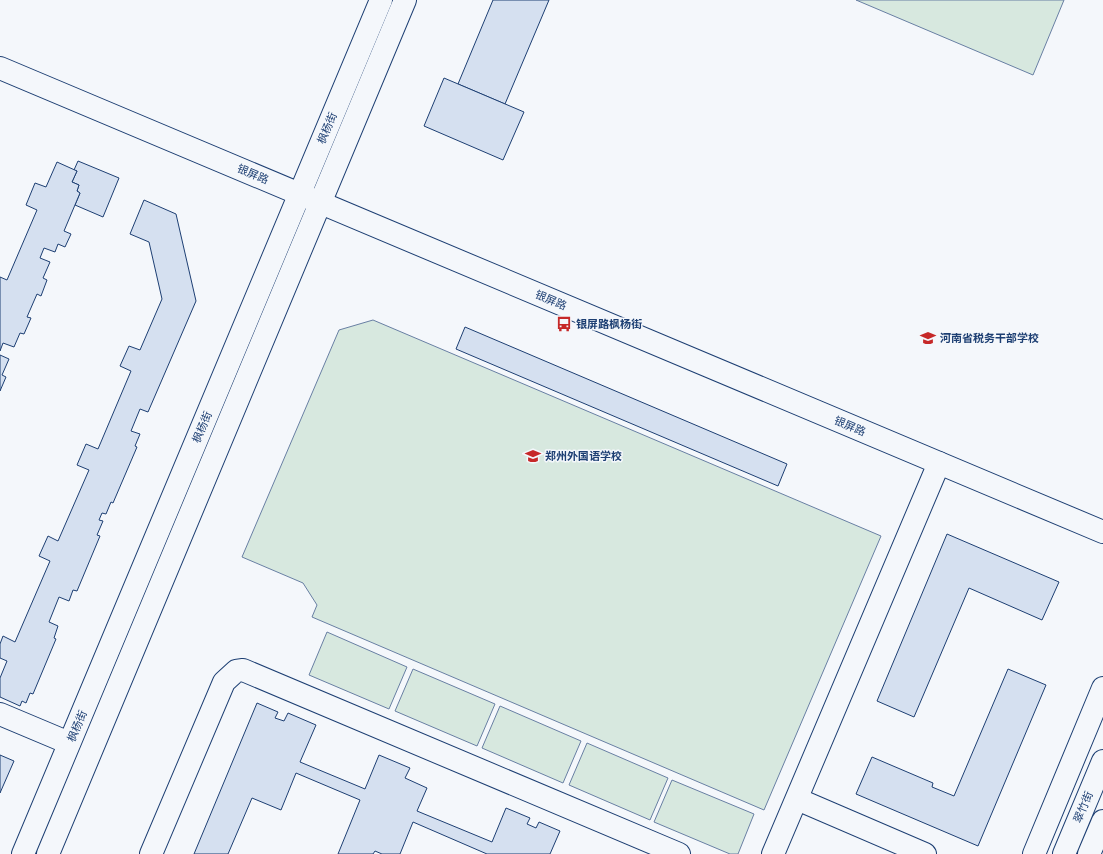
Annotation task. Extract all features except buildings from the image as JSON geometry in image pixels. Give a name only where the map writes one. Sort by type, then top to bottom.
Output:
[{"type":"street","name":"枫杨街","points":[[23,854],[381,0]]},
{"type":"street","name":"枫杨街","points":[[48,854],[406,0]]},
{"type":"street","name":"银屏路","points":[[0,68],[1103,532]]},
{"type":"street","points":[[773,854],[939,463]]},
{"type":"street","points":[[152,854],[224,682],[236,670],[243,670],[679,854]]},
{"type":"street","points":[[1034,854],[1103,688]]},
{"type":"street","points":[[0,714],[69,743]]},
{"type":"street","name":"翠竹街","points":[[1064,854],[1103,761]]},
{"type":"street","points":[[797,799],[925,854]]},
{"type":"street","points":[[1089,854],[1103,821]]},
{"type":"shaded area","points":[[856,0],[1064,0],[1033,75]]},
{"type":"shaded area","points":[[373,320],[881,536],[764,810],[312,617],[317,605],[303,583],[242,557],[339,330]]},
{"type":"shaded area","points":[[327,632],[407,667],[389,709],[309,675]]},
{"type":"shaded area","points":[[413,669],[495,704],[477,746],[395,711]]},
{"type":"shaded area","points":[[500,706],[581,741],[563,783],[482,748]]},
{"type":"shaded area","points":[[587,743],[668,778],[650,820],[569,785]]},
{"type":"shaded area","points":[[672,780],[754,814],[738,854],[730,854],[654,822]]},
{"type":"place","name":"银屏路枫杨街","points":[[564,324]]},
{"type":"place","name":"河南省税务干部学校","points":[[928,338]]},
{"type":"place","name":"郑州外国语学校","points":[[533,456]]}]
